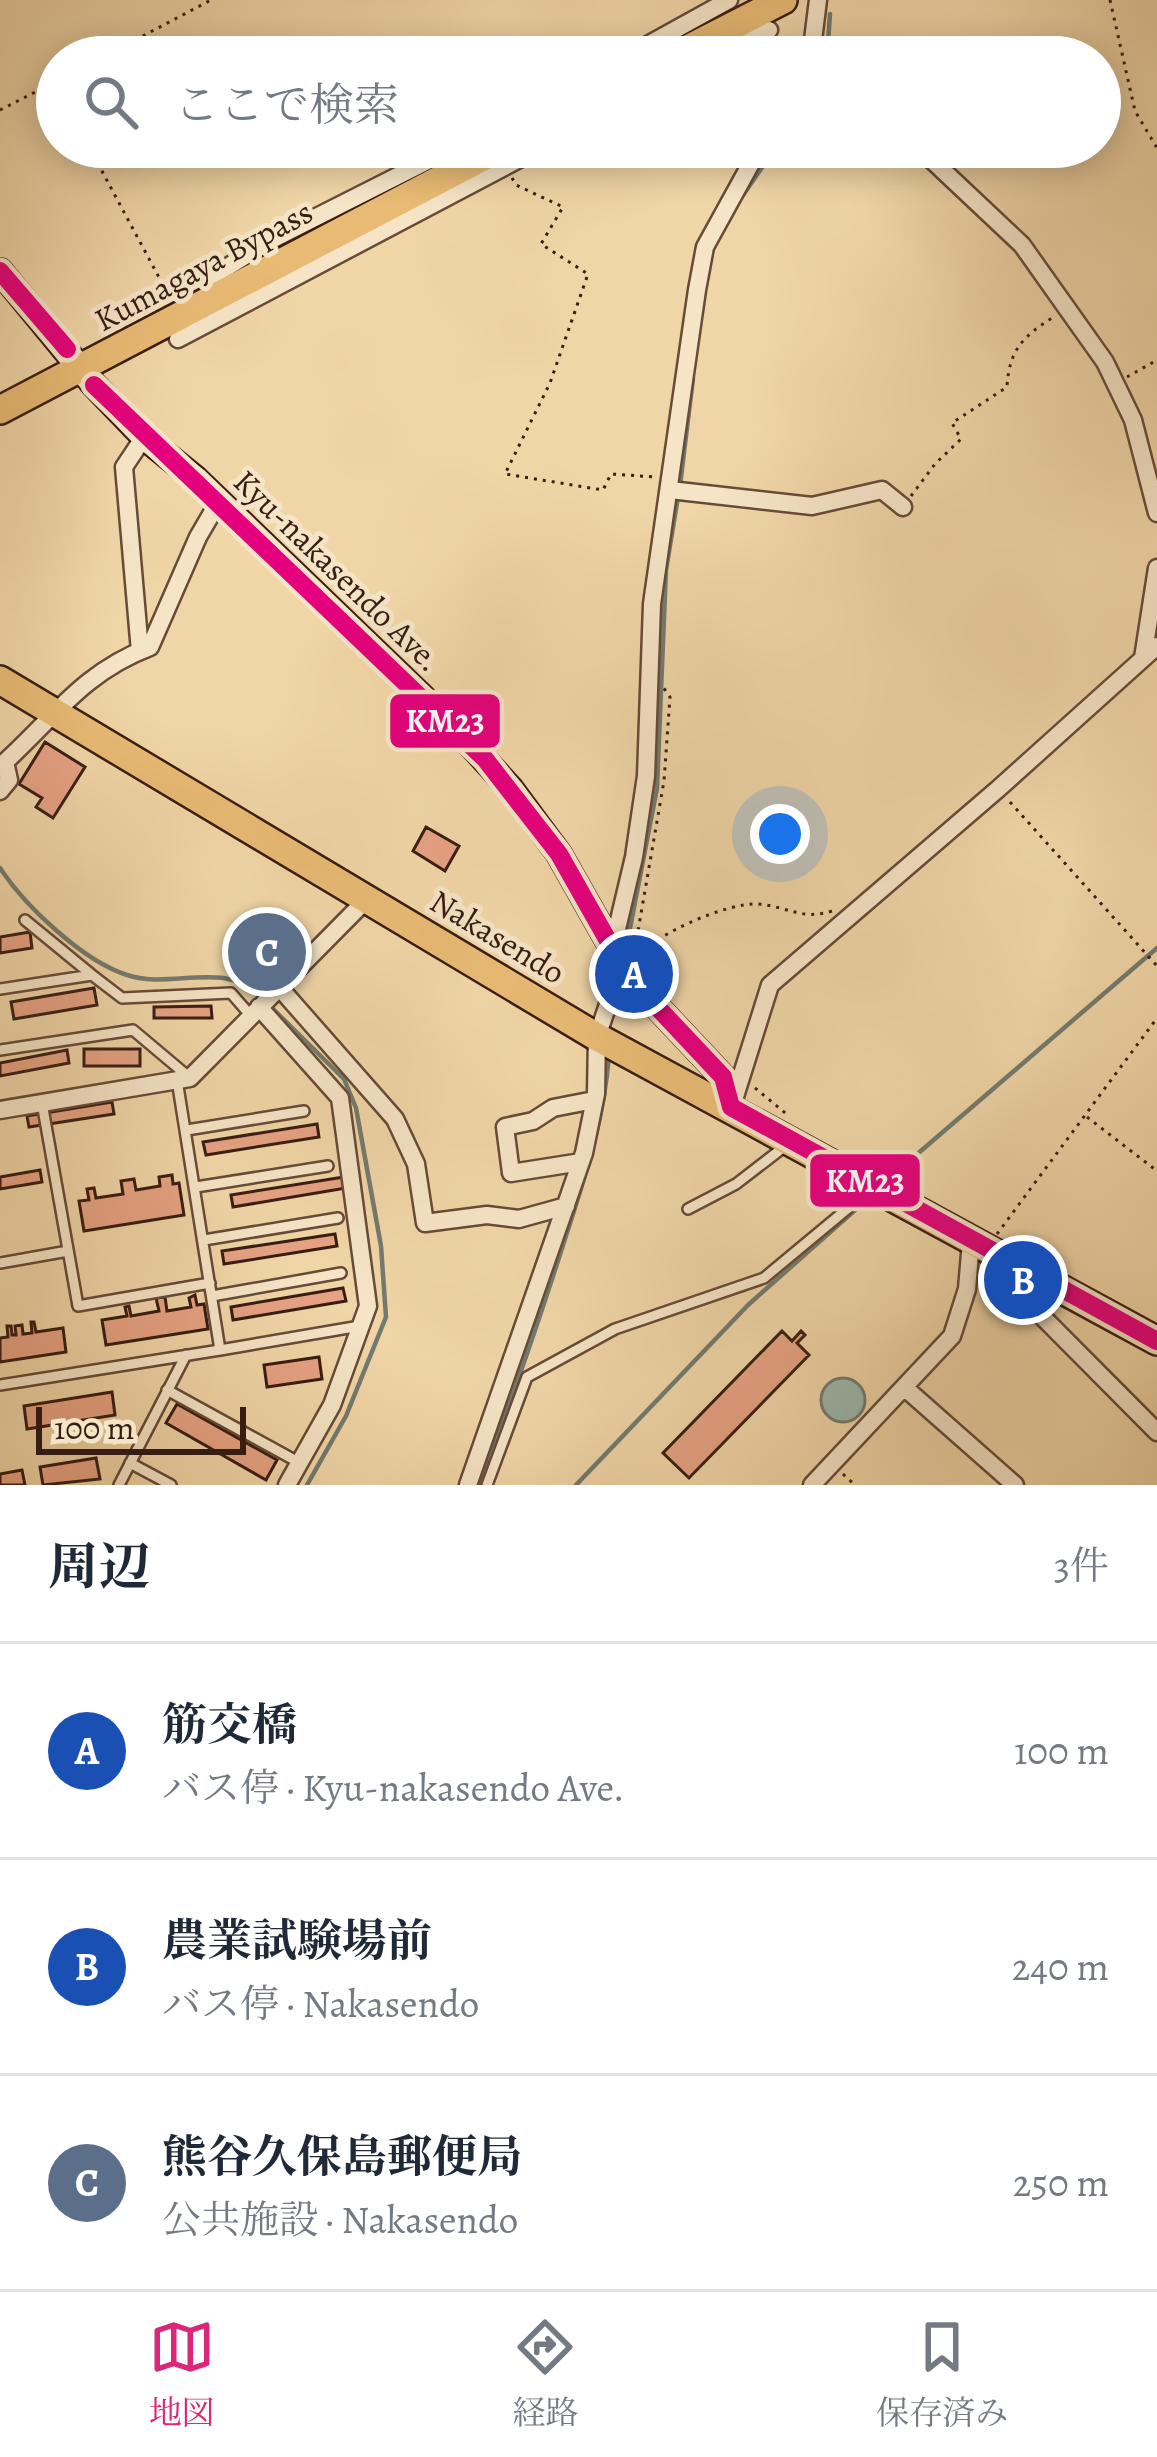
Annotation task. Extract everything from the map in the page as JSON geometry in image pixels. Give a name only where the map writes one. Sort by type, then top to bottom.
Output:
[{"type":"highway","points":[[713,36],[783,0]]},
{"type":"highway","name":"Kumagaya Bypass","points":[[0,410],[226,294],[297,266],[481,168]]},
{"type":"highway","name":"Nakasendo","points":[[0,680],[597,1037],[1157,1341]]},
{"type":"main road","name":"Kyu-nakasendo Ave.","points":[[0,272],[144,437],[219,502],[485,759],[560,854],[620,964],[723,1077],[731,1107]]},
{"type":"street","points":[[664,36],[729,0]]},
{"type":"street","points":[[811,36],[818,0]]},
{"type":"street","points":[[757,36],[769,30]]},
{"type":"street","points":[[226,294],[216,274],[273,239],[413,168]]},
{"type":"street","points":[[468,1485],[581,1162],[594,1100],[597,1037],[620,964],[646,776],[652,604],[705,247],[748,168]]},
{"type":"street","points":[[940,168],[1022,245],[1116,384],[1133,420],[1157,513]]},
{"type":"street","points":[[178,339],[297,266]]},
{"type":"street","points":[[140,651],[124,467],[144,437]]},
{"type":"street","points":[[671,484],[812,506],[882,490],[903,507]]},
{"type":"street","points":[[0,791],[9,780],[5,762],[58,714],[64,700],[105,666],[150,647],[204,525],[219,502]]},
{"type":"street","points":[[731,1107],[770,985],[1150,652],[1157,568]]},
{"type":"street","points":[[0,1110],[183,1079],[367,900]]},
{"type":"street","points":[[264,1002],[395,1119],[416,1164],[424,1223],[487,1215],[519,1220],[566,1206]]},
{"type":"street","points":[[264,1002],[340,1098],[368,1306],[332,1405],[287,1485]]},
{"type":"street","points":[[581,1162],[511,1173],[505,1126],[532,1121],[553,1108],[594,1100]]},
{"type":"street","points":[[812,1485],[952,1336],[978,1246]]},
{"type":"street","points":[[978,1246],[993,1267],[1157,1432]]},
{"type":"street","points":[[905,1388],[1016,1485]]},
{"type":"lane","points":[[25,920],[122,998],[231,993],[264,1002]]},
{"type":"lane","points":[[0,989],[92,975]]},
{"type":"lane","points":[[0,1050],[133,1030],[183,1079],[220,1350]]},
{"type":"lane","points":[[41,1103],[78,1306],[210,1283]]},
{"type":"lane","points":[[187,1130],[304,1111]]},
{"type":"lane","points":[[688,1209],[736,1184],[793,1140]]},
{"type":"lane","points":[[196,1187],[328,1166]]},
{"type":"lane","points":[[488,1485],[527,1377],[615,1329],[764,1278],[876,1185]]},
{"type":"lane","points":[[204,1240],[338,1218]]},
{"type":"lane","points":[[0,1263],[68,1251]]},
{"type":"lane","points":[[212,1296],[341,1273]]},
{"type":"lane","points":[[0,1385],[362,1326]]},
{"type":"lane","points":[[119,1485],[186,1355]]},
{"type":"lane","points":[[167,1390],[299,1463]]},
{"type":"lane","points":[[130,1462],[171,1485]]},
{"type":"path","points":[[143,36],[211,0]]},
{"type":"path","points":[[1110,0],[1118,36]]},
{"type":"path","points":[[1121,49],[1135,111],[1157,148]]},
{"type":"path","points":[[0,110],[36,93]]},
{"type":"path","points":[[100,168],[169,296]]},
{"type":"path","points":[[509,168],[516,185],[562,207],[541,244],[588,274],[550,382],[506,474],[603,490],[611,474],[671,484]]},
{"type":"path","points":[[903,507],[934,464],[961,439],[952,423],[1007,387],[1016,346],[1067,309]]},
{"type":"path","points":[[1116,384],[1157,360]]},
{"type":"path","points":[[998,789],[1156,964]]},
{"type":"path","points":[[620,964],[662,938],[739,905],[760,904],[812,917],[839,909]]},
{"type":"path","points":[[978,1246],[1086,1117],[1157,1018]]},
{"type":"path","points":[[1086,1117],[1157,1171]]},
{"type":"shaded area","points":[[843,1378],[858,1385],[865,1400],[858,1415],[843,1422],[828,1415],[821,1400],[828,1385]]},
{"type":"building","points":[[45,742],[85,767],[53,818],[36,807],[42,798],[19,784]]},
{"type":"building","points":[[426,827],[459,846],[445,871],[413,851]]},
{"type":"building","points":[[30,932],[32,948],[0,953],[0,937]]},
{"type":"building","points":[[262,934],[285,958],[271,972],[245,951]]},
{"type":"building","points":[[94,988],[97,1005],[14,1019],[11,1002]]},
{"type":"building","points":[[211,1006],[212,1018],[154,1018],[154,1007]]},
{"type":"building","points":[[84,1049],[140,1049],[140,1066],[84,1066]]},
{"type":"building","points":[[67,1050],[69,1063],[0,1076],[0,1063]]},
{"type":"building","points":[[112,1102],[114,1114],[29,1127],[27,1116]]},
{"type":"building","points":[[317,1124],[319,1137],[206,1155],[203,1142]]},
{"type":"building","points":[[40,1170],[42,1182],[0,1189],[0,1177]]},
{"type":"building","points":[[172,1175],[173,1184],[179,1183],[184,1215],[84,1231],[79,1201],[89,1200],[87,1189],[94,1188],[96,1198],[123,1194],[121,1181],[134,1179],[136,1190],[160,1186],[159,1177]]},
{"type":"building","points":[[344,1177],[346,1188],[233,1207],[231,1195]]},
{"type":"building","points":[[335,1234],[337,1246],[224,1264],[222,1251]]},
{"type":"building","points":[[343,1288],[346,1301],[233,1320],[231,1307]]},
{"type":"building","points":[[195,1295],[197,1305],[204,1304],[208,1329],[106,1345],[102,1320],[127,1316],[125,1307],[129,1306],[131,1316],[159,1311],[156,1298],[165,1297],[167,1311],[191,1307],[189,1298]]},
{"type":"building","points":[[31,1322],[36,1332],[63,1328],[66,1352],[0,1362],[0,1338],[8,1337],[7,1326],[12,1335],[16,1335],[15,1326],[22,1325],[23,1334],[32,1333]]},
{"type":"building","points":[[782,1331],[792,1341],[801,1331],[805,1335],[797,1343],[809,1355],[689,1478],[663,1453]]},
{"type":"building","points":[[319,1357],[322,1379],[267,1387],[264,1365]]},
{"type":"building","points":[[112,1392],[115,1415],[27,1429],[24,1406]]},
{"type":"building","points":[[177,1404],[277,1460],[266,1480],[166,1423]]},
{"type":"building","points":[[96,1458],[100,1479],[43,1485],[40,1467]]},
{"type":"building","points":[[22,1470],[25,1485],[0,1485],[0,1474]]},
{"type":"waterway","points":[[828,36],[830,14]]},
{"type":"waterway","points":[[739,201],[762,168]]},
{"type":"waterway","points":[[680,486],[693,378]]},
{"type":"waterway","points":[[626,949],[657,788],[666,570],[678,497]]},
{"type":"waterway","points":[[0,868],[56,930],[110,968],[144,979],[231,980],[261,997]]},
{"type":"waterway","points":[[901,1168],[1157,948]]},
{"type":"waterway","points":[[269,1005],[344,1079],[356,1108],[381,1246],[386,1317],[346,1416],[307,1485]]},
{"type":"waterway","points":[[480,1485],[586,1173],[609,1055]]},
{"type":"waterway","points":[[576,1485],[748,1305],[871,1196]]},
{"type":"transit line","name":"KM23","points":[[0,271],[67,349]]},
{"type":"transit line","name":"KM23","points":[[94,385],[485,759],[559,854],[628,976],[723,1077],[731,1107]]},
{"type":"transit line","name":"KM23","points":[[731,1107],[1157,1341]]},
{"type":"place","name":"熊谷久保島郵便局","points":[[267,952]]},
{"type":"place","name":"筋交橋","points":[[634,974]]},
{"type":"place","name":"農業試験場前","points":[[1023,1280]]}]
